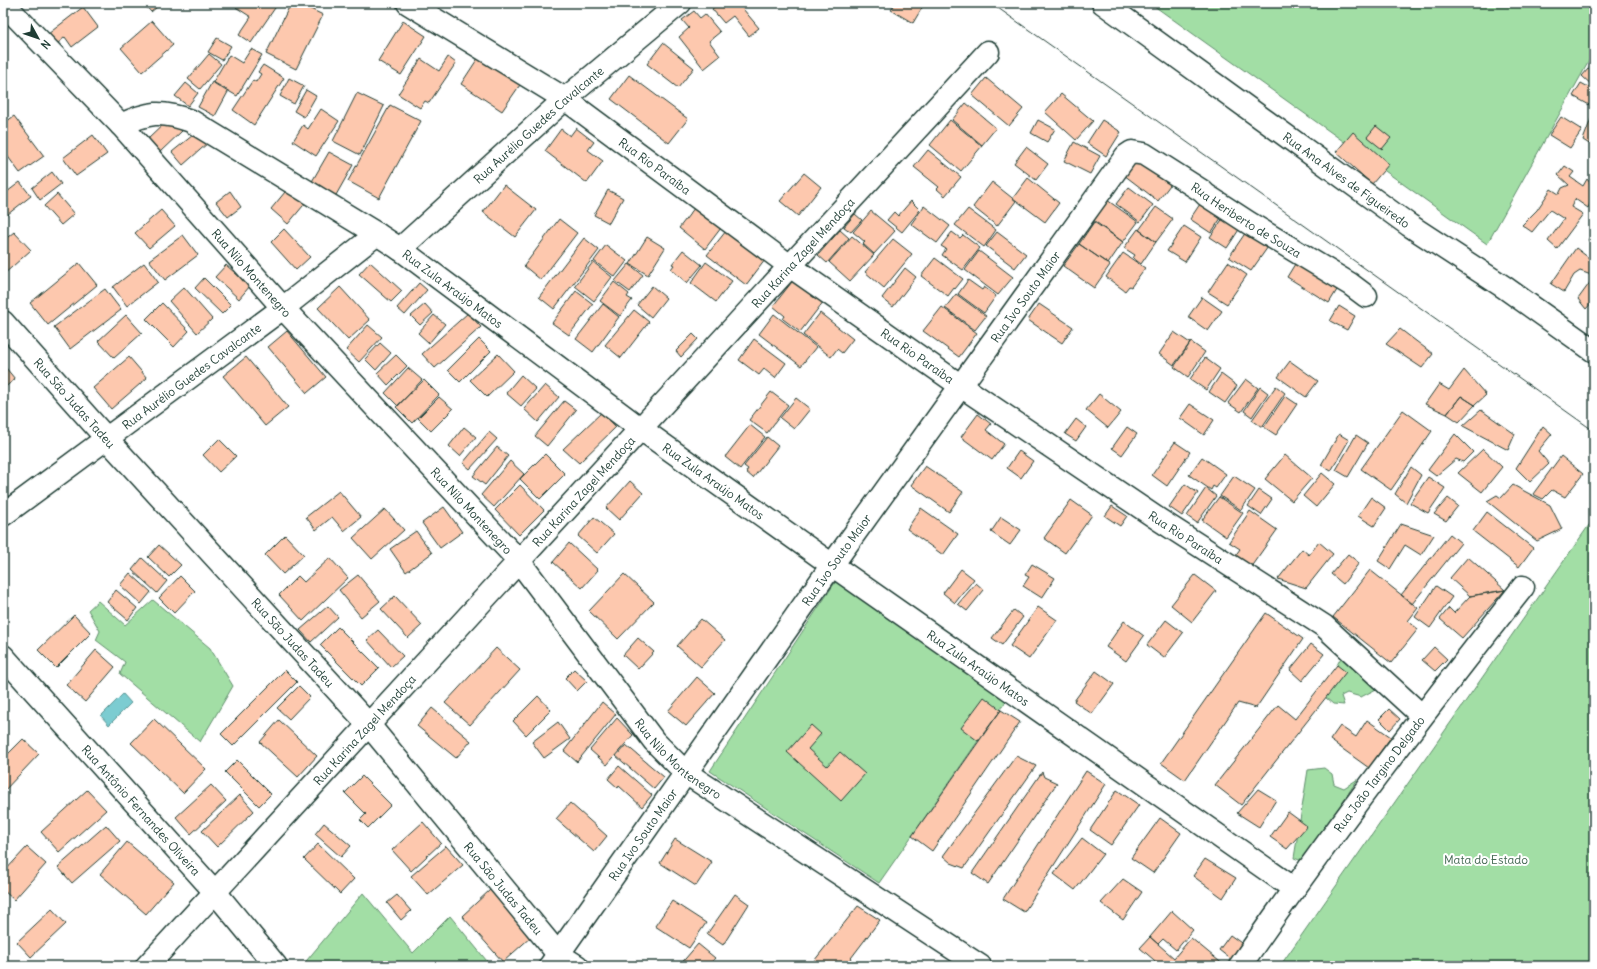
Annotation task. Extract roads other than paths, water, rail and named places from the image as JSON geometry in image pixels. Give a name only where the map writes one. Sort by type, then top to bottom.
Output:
[{"type":"street","name":"Rua Nilo Montenegro","points":[[3,3],[121,125],[283,308],[519,561],[654,741],[686,773],[980,966]]},
{"type":"street","name":"Rua Rio Paraíba","points":[[408,3],[565,99],[790,266],[961,386],[1158,519],[1324,626],[1421,716]]},
{"type":"street","name":"Rua Aurélio Guedes Cavalcante","points":[[400,249],[565,99],[680,3]]},
{"type":"street","name":"Rua Ana Alves de Figueiredo","points":[[1103,3],[1409,225],[1504,287],[1594,351]]},
{"type":"street","name":"Rua Karina Zagel Mendoça","points":[[148,966],[988,52]]},
{"type":"street","name":"Rua Zula Araújo Matos","points":[[121,125],[141,116],[154,114],[180,117],[191,121],[377,234],[400,249],[641,429],[1294,888]]},
{"type":"street","name":"Rua Heriberto de Souza","points":[[1126,156],[1132,152],[1144,154],[1249,223],[1330,272],[1366,296]]},
{"type":"street","name":"Rua Ivo Souto Maior","points":[[554,960],[832,564],[1126,156]]},
{"type":"street","name":"Rua Aurélio Guedes Cavalcante","points":[[3,515],[283,308],[377,234]]},
{"type":"street","name":"Rua São Judas Tadeu","points":[[3,322],[106,439],[369,725],[554,960],[576,966]]},
{"type":"street","name":"Rua João Targino Delgado","points":[[1240,966],[1294,888],[1421,716],[1523,587]]},
{"type":"street","name":"Rua Antônio Fernandes Oliveira","points":[[3,656],[215,892],[276,966]]},
{"type":"water","points":[[123,694],[131,703],[109,725],[101,716]]},
{"type":"tram line","points":[[991,3],[1594,431]]},
{"type":"park label","name":"Mata do Estado","points":[[1486,859]]}]
